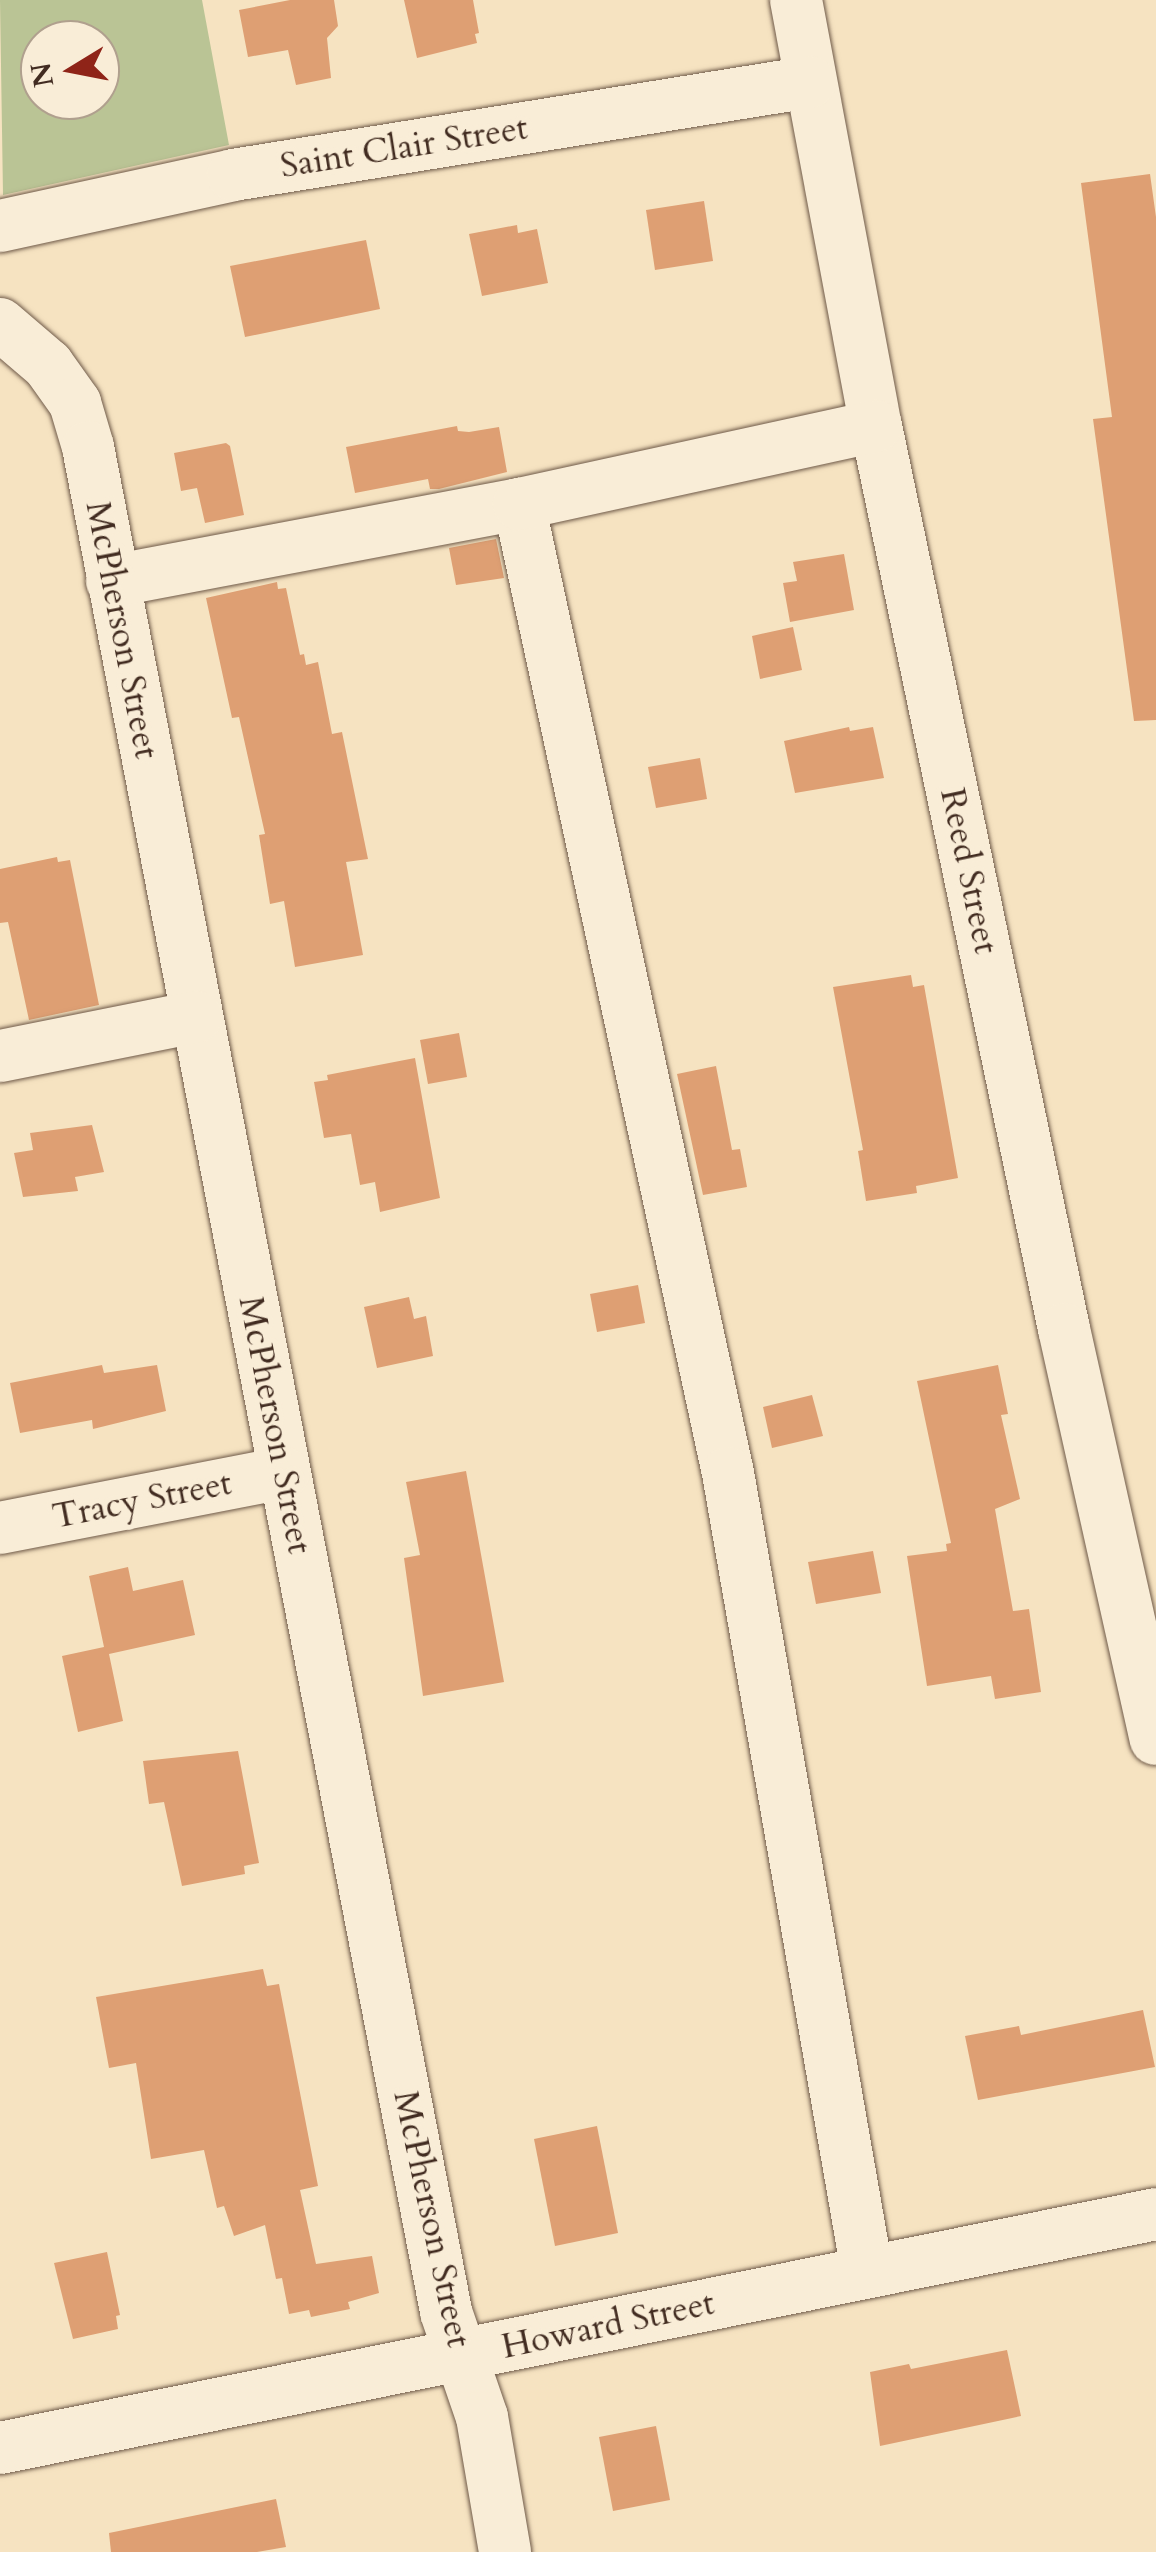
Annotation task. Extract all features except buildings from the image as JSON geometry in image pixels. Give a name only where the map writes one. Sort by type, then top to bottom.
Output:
[{"type":"street","name":"Reed Street","points":[[796,0],[876,426],[1064,1329],[1156,1740]]},
{"type":"street","name":"Saint Clair Street","points":[[0,226],[234,174],[810,82]]},
{"type":"street","name":"McPherson Street","points":[[0,324],[48,365],[75,403],[88,447],[446,2312],[482,2418],[505,2552]]},
{"type":"street","points":[[112,581],[519,504],[876,426]]},
{"type":"street","points":[[519,504],[728,1472],[867,2272]]},
{"type":"street","points":[[0,1056],[196,1017]]},
{"type":"street","name":"Tracy Street","points":[[0,1528],[284,1473]]},
{"type":"street","name":"Howard Street","points":[[0,2448],[1156,2214]]},
{"type":"green space","points":[[0,0],[202,0],[229,145],[3,195]]}]
